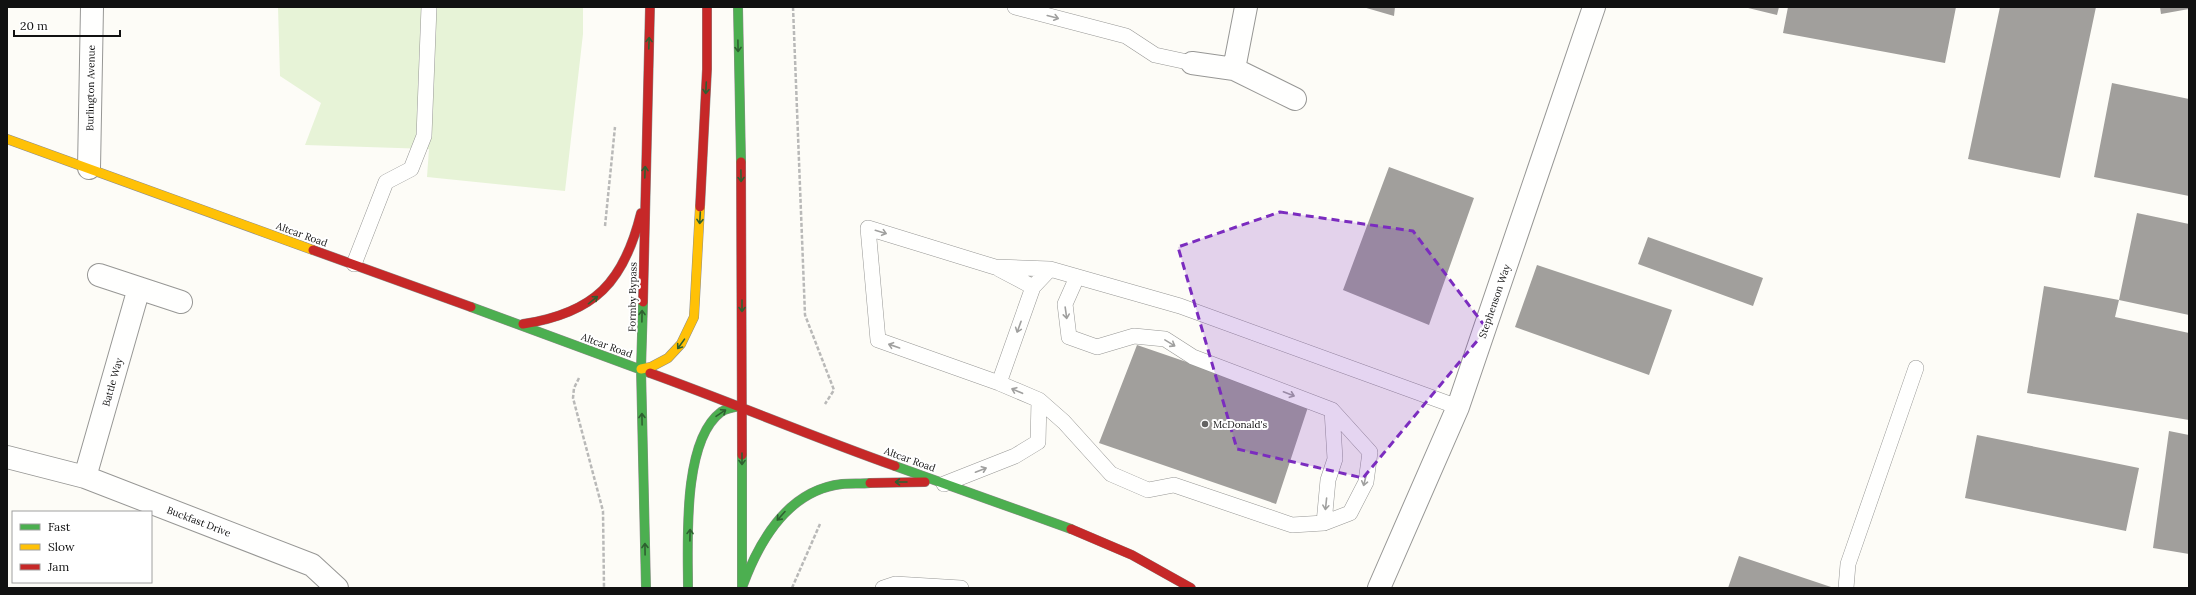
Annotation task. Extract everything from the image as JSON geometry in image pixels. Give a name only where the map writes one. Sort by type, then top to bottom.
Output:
[{"type":"main road","name":"Formby Bypass","points":[[646,588],[642,369],[644,198],[650,7]]},
{"type":"main road","points":[[642,369],[652,368],[674,354],[685,339],[694,317],[707,69],[707,7]]},
{"type":"main road","points":[[738,7],[743,246],[742,588]]},
{"type":"main road","name":"Altcar Road","points":[[7,139],[642,369],[742,406],[827,442],[1085,534],[1132,555],[1191,588]]},
{"type":"main road","points":[[517,324],[550,321],[564,317],[576,311],[599,295],[618,272],[628,255],[636,236],[644,198]]},
{"type":"main road","points":[[688,588],[690,496],[694,462],[707,429],[715,417],[722,411],[742,406]]},
{"type":"main road","points":[[742,588],[753,558],[769,530],[787,509],[808,494],[829,485],[942,483]]},
{"type":"street","name":"Burlington Avenue","points":[[88,168],[92,7]]},
{"type":"street","points":[[1234,69],[1246,7]]},
{"type":"street","name":"Stephenson Way","points":[[1379,588],[1458,407],[1594,7]]},
{"type":"street","points":[[1192,63],[1234,69],[1295,99]]},
{"type":"street","points":[[99,275],[181,302]]},
{"type":"street","name":"Battle Way","points":[[85,477],[139,288]]},
{"type":"street","name":"Buckfast Drive","points":[[7,457],[85,477],[312,565],[337,588]]},
{"type":"lane","points":[[354,264],[386,182],[411,169],[424,136],[429,7]]},
{"type":"lane","points":[[1015,7],[1126,36],[1155,55],[1192,63]]},
{"type":"lane","points":[[1033,287],[995,267],[868,228],[878,340],[999,383],[1039,400],[1064,422],[1111,474],[1148,490],[1174,485],[1292,525],[1324,523],[1350,513],[1366,482],[1370,452],[1332,410],[1193,357],[1165,339],[1134,336],[1097,347],[1069,337],[1065,304],[1077,276]]},
{"type":"lane","points":[[995,267],[1050,269],[1180,306],[1458,407]]},
{"type":"lane","points":[[999,383],[1033,287],[1050,269]]},
{"type":"lane","points":[[1846,588],[1848,564],[1916,368]]},
{"type":"lane","points":[[942,483],[1015,456],[1038,442],[1039,400]]},
{"type":"lane","points":[[1324,523],[1328,480],[1335,459],[1332,410]]},
{"type":"lane","points":[[883,588],[895,584],[961,588]]},
{"type":"path","points":[[793,7],[805,315],[834,390],[825,404]]},
{"type":"path","points":[[604,231],[616,120]]},
{"type":"path","points":[[574,388],[574,398],[603,511],[604,588]]},
{"type":"path","points":[[792,588],[823,518]]},
{"type":"highlighted area","points":[[1280,212],[1413,231],[1487,329],[1363,478],[1237,449],[1178,247]]},
{"type":"green space","points":[[278,7],[583,7],[583,34],[565,191],[427,177],[429,149],[305,145],[321,103],[280,76]]},
{"type":"building","points":[[1363,7],[1395,7],[1394,16]]},
{"type":"building","points":[[1744,7],[1779,7],[1777,15]]},
{"type":"building","points":[[1788,7],[1956,7],[1945,63],[1783,33]]},
{"type":"building","points":[[2000,7],[2096,7],[2060,178],[1968,159]]},
{"type":"building","points":[[2160,7],[2189,7],[2189,9],[2161,14]]},
{"type":"building","points":[[2112,83],[2189,99],[2189,196],[2094,177]]},
{"type":"building","points":[[1389,167],[1474,198],[1429,325],[1343,290]]},
{"type":"building","points":[[2137,213],[2189,224],[2189,315],[2119,300]]},
{"type":"building","points":[[1648,237],[1763,278],[1753,306],[1638,264]]},
{"type":"building","points":[[1537,265],[1672,310],[1649,375],[1515,327]]},
{"type":"building","points":[[2044,286],[2119,300],[2115,317],[2189,333],[2189,420],[2027,393]]},
{"type":"building","name":"McDonald's","points":[[1137,345],[1309,404],[1276,504],[1099,443]]},
{"type":"building","points":[[2169,431],[2189,435],[2189,554],[2153,548]]},
{"type":"building","points":[[1977,435],[2139,468],[2126,531],[1965,498]]},
{"type":"building","points":[[1739,556],[1834,588],[1728,588]]},
{"type":"traffic: fast","points":[[738,7],[741,162]]},
{"type":"traffic: fast","points":[[643,302],[641,369],[646,588]]},
{"type":"traffic: fast","points":[[471,307],[650,373]]},
{"type":"traffic: fast","points":[[688,588],[688,520],[693,469],[699,445],[708,426],[721,412],[742,406]]},
{"type":"traffic: fast","points":[[742,455],[742,588]]},
{"type":"traffic: fast","points":[[895,466],[1071,529]]},
{"type":"traffic: fast","points":[[743,585],[758,551],[768,534],[792,506],[823,488],[842,484],[870,483]]},
{"type":"traffic: slow","points":[[7,139],[313,250]]},
{"type":"traffic: slow","points":[[641,369],[651,367],[668,358],[681,344],[694,317],[700,207]]},
{"type":"traffic: jam","points":[[643,302],[650,7]]},
{"type":"traffic: jam","points":[[700,207],[707,69],[707,7]]},
{"type":"traffic: jam","points":[[741,162],[742,455]]},
{"type":"traffic: jam","points":[[523,324],[548,319],[569,312],[587,302],[603,290],[615,276],[626,258],[641,213]]},
{"type":"traffic: jam","points":[[313,250],[471,307]]},
{"type":"traffic: jam","points":[[650,373],[895,466]]},
{"type":"traffic: jam","points":[[870,483],[925,482]]},
{"type":"traffic: jam","points":[[1071,529],[1132,555],[1191,588]]},
{"type":"place","name":"McDonald's","points":[[1205,424]]}]
